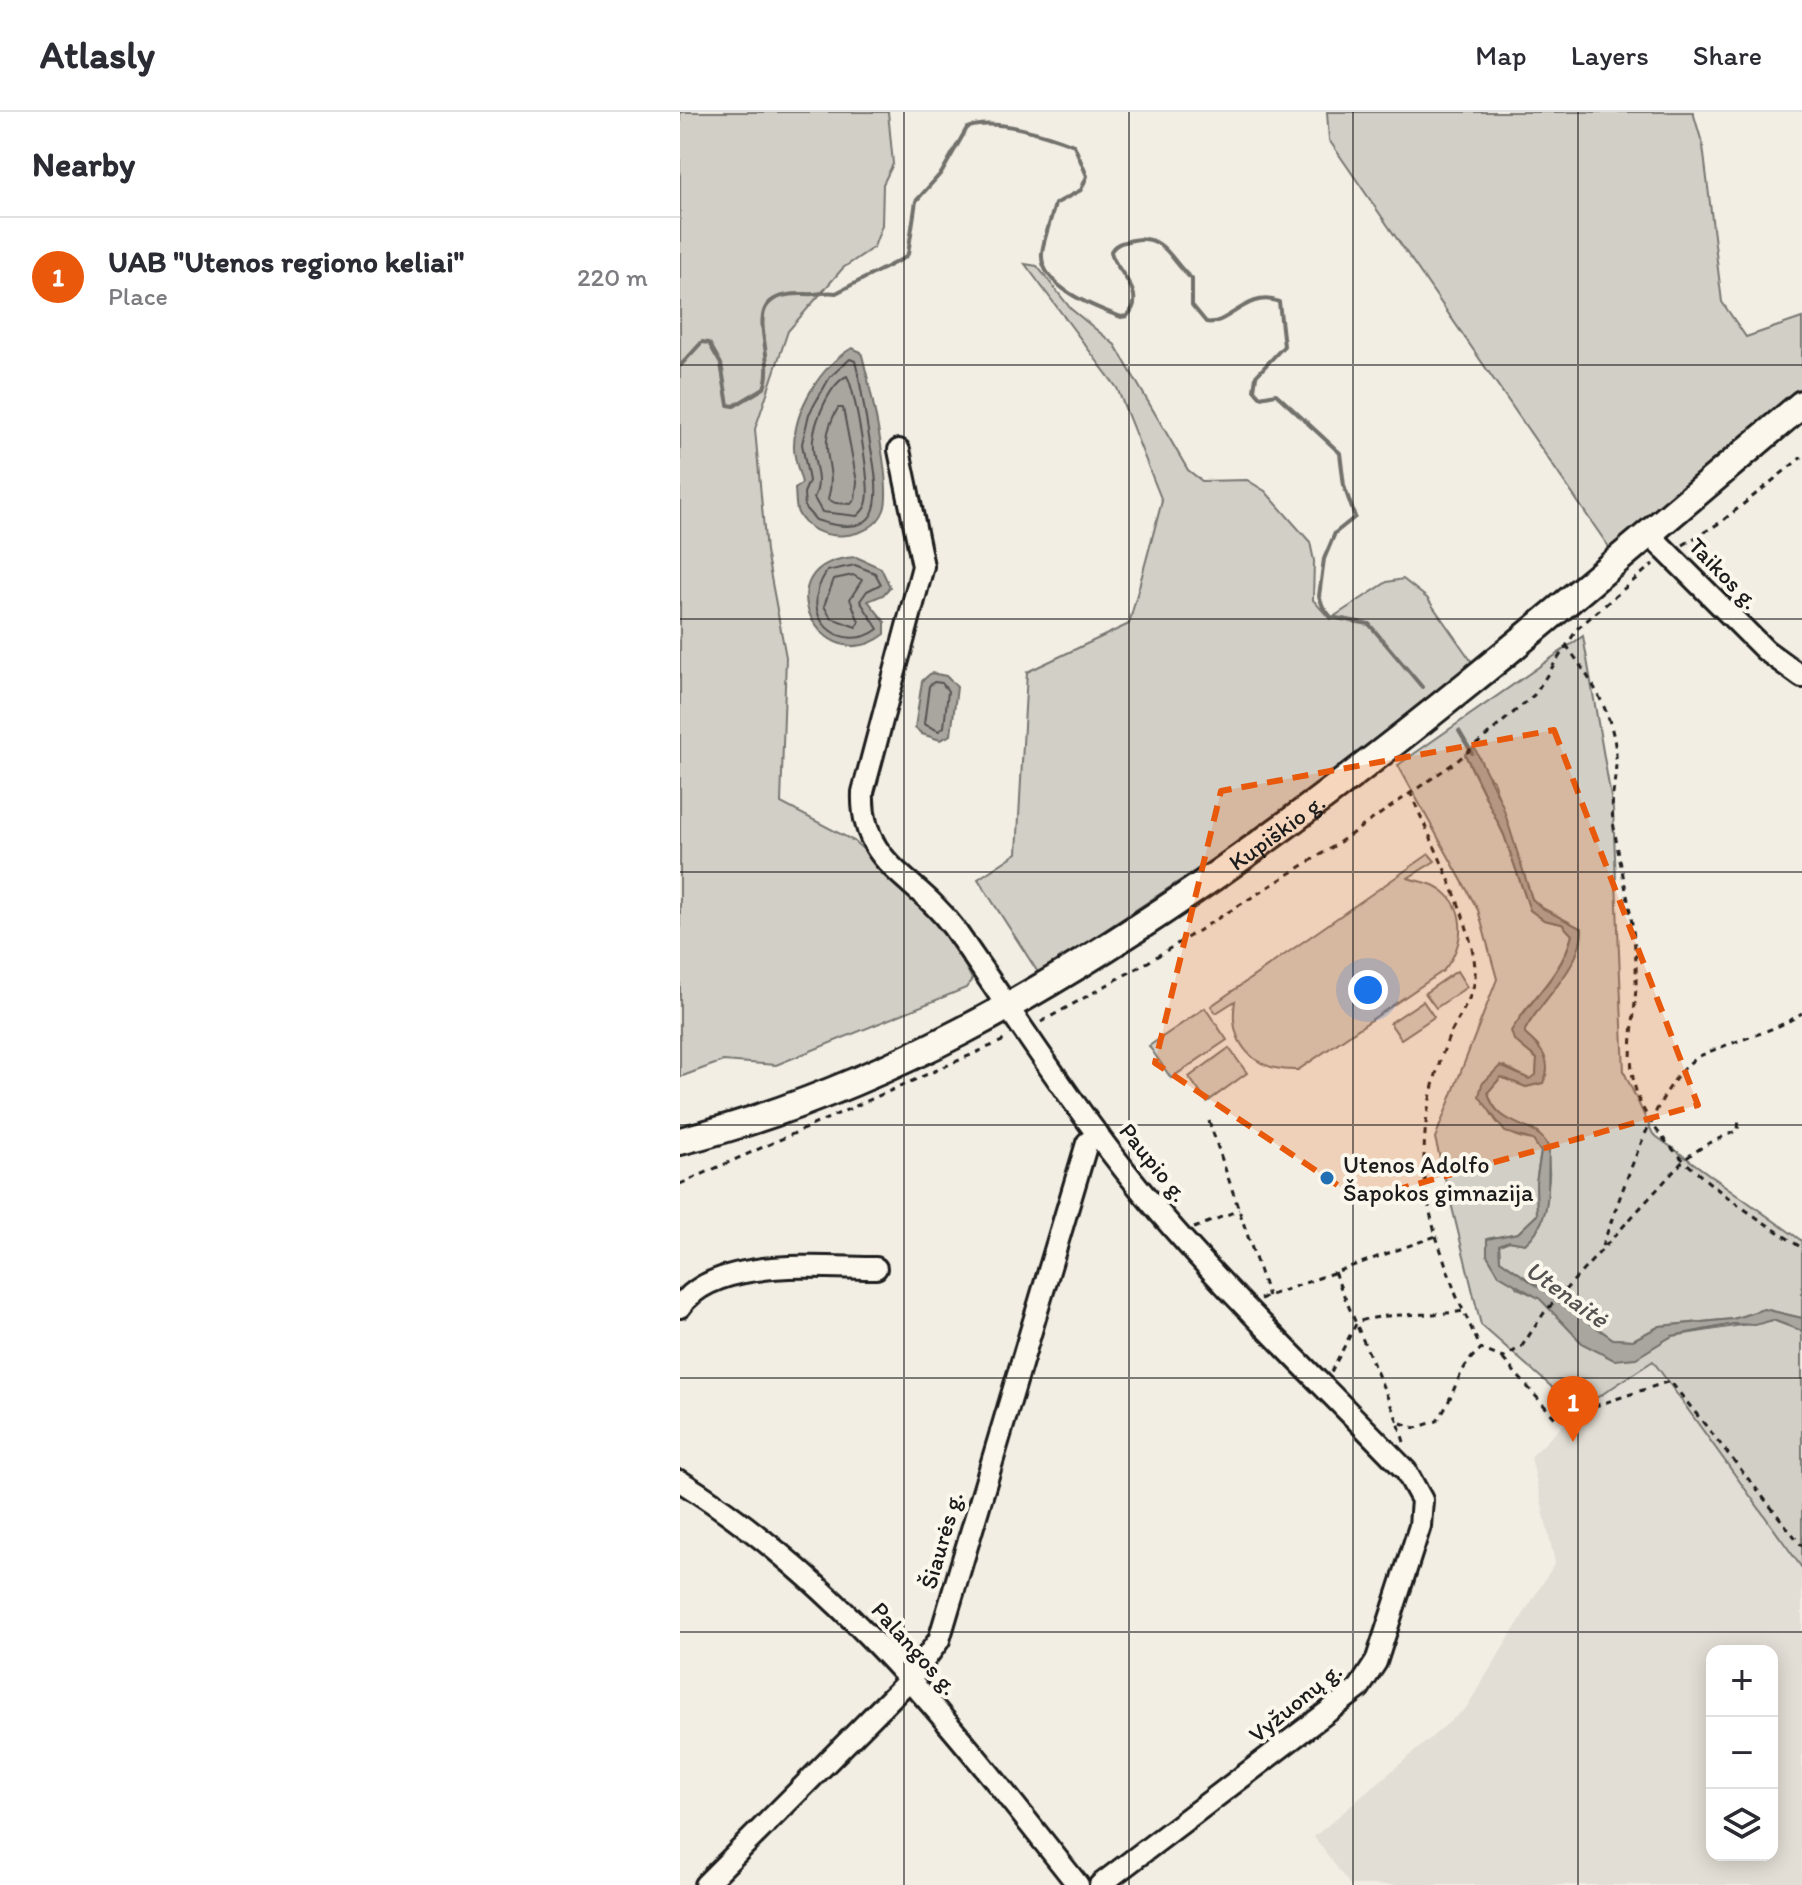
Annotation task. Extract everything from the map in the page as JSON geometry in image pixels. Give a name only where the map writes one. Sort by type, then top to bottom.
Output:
[{"type":"main road","name":"Kupiškio g.","points":[[680,1141],[815,1098],[933,1048],[1007,1010],[1162,912],[1332,794],[1536,631],[1802,404]]},
{"type":"street","name":"Paupio g.","points":[[899,450],[923,566],[863,792],[864,828],[872,846],[951,924],[1007,1010],[1098,1134],[1182,1239],[1406,1471],[1419,1491]]},
{"type":"street","name":"Taikos g.","points":[[1649,534],[1765,650],[1802,677]]},
{"type":"street","name":"Šiaurės g.","points":[[705,1885],[911,1678],[939,1640],[1087,1143],[1098,1134]]},
{"type":"street","points":[[680,1307],[709,1279],[778,1268],[876,1268]]},
{"type":"street","name":"Palangos g.","points":[[680,1481],[780,1551],[859,1623],[911,1678],[1078,1885]]},
{"type":"street","name":"Vyžuonų g.","points":[[1100,1885],[1359,1688],[1376,1662],[1420,1526],[1419,1491]]},
{"type":"path","points":[[1457,761],[1534,695],[1578,628],[1610,598],[1668,553],[1721,522],[1802,457]]},
{"type":"path","points":[[1566,645],[1603,700],[1616,755],[1613,821],[1635,926],[1636,984],[1630,1068],[1633,1087],[1651,1122],[1685,1159],[1731,1199],[1802,1248]]},
{"type":"path","points":[[1411,794],[1468,933],[1475,977],[1472,992],[1436,1072],[1424,1125],[1425,1199],[1436,1236],[1481,1349],[1503,1358],[1556,1419],[1670,1381],[1802,1546]]},
{"type":"path","points":[[1601,1250],[1664,1094],[1690,1062],[1785,1024],[1802,1013]]},
{"type":"path","points":[[1503,1358],[1522,1346],[1544,1313],[1685,1159],[1705,1145],[1738,1130],[1739,1117]]},
{"type":"path","points":[[1209,1121],[1268,1296]]},
{"type":"path","points":[[1192,1228],[1239,1210]]},
{"type":"path","points":[[1260,1299],[1436,1236]]},
{"type":"path","points":[[1334,1272],[1406,1447]]},
{"type":"path","points":[[1330,1374],[1357,1322],[1379,1315],[1429,1316],[1464,1311]]},
{"type":"path","points":[[1398,1422],[1415,1428],[1437,1421],[1454,1382],[1471,1357],[1481,1349]]},
{"type":"highlighted area","points":[[1554,730],[1698,1105],[1360,1200],[1155,1063],[1221,791]]},
{"type":"shaded area","points":[[680,112],[888,112],[893,164],[883,184],[882,225],[874,247],[843,268],[788,331],[755,429],[766,551],[786,657],[781,803],[854,841],[943,922],[972,979],[966,988],[776,1065],[723,1061],[680,1077]]},
{"type":"shaded area","points":[[1327,112],[1693,112],[1703,146],[1722,302],[1746,337],[1802,318],[1802,390],[1611,550],[1329,140]]},
{"type":"shaded area","points":[[1025,264],[1037,266],[1071,309],[1115,345],[1188,470],[1202,481],[1247,480],[1265,491],[1310,542],[1314,561],[1313,600],[1330,619],[1387,582],[1403,579],[1427,598],[1472,662],[1327,777],[1211,860],[1039,974],[978,879],[1017,853],[1027,672],[1129,624],[1162,501],[1117,388]]},
{"type":"shaded area","points":[[1583,636],[1613,809],[1624,1072],[1653,1134],[1802,1241],[1802,1318],[1764,1309],[1733,1319],[1660,1326],[1633,1340],[1613,1339],[1500,1260],[1499,1245],[1509,1241],[1525,1244],[1532,1230],[1548,1189],[1548,1160],[1537,1131],[1506,1119],[1495,1108],[1488,1092],[1501,1077],[1526,1087],[1543,1083],[1539,1047],[1525,1034],[1525,1030],[1568,969],[1580,943],[1582,929],[1542,908],[1532,899],[1493,780],[1465,755],[1504,835],[1530,910],[1544,920],[1562,924],[1572,935],[1557,969],[1519,1018],[1519,1044],[1537,1059],[1536,1076],[1529,1079],[1504,1066],[1482,1084],[1497,1122],[1512,1134],[1533,1140],[1541,1152],[1536,1182],[1537,1215],[1518,1233],[1487,1239],[1517,1288],[1540,1298],[1583,1344],[1653,1346],[1672,1336],[1773,1320],[1802,1331],[1802,1568],[1653,1361],[1578,1410],[1481,1325],[1435,1138],[1497,979],[1478,910],[1398,765]]},
{"type":"shaded area","points":[[1429,854],[1435,861],[1408,878],[1433,885],[1445,893],[1458,913],[1460,925],[1456,949],[1443,971],[1298,1070],[1269,1066],[1247,1052],[1236,1030],[1235,1001],[1216,1013],[1211,1006]]},
{"type":"shaded area","points":[[1457,971],[1467,987],[1436,1008],[1425,993]]},
{"type":"shaded area","points":[[1423,1001],[1434,1017],[1401,1039],[1390,1023]]},
{"type":"shaded area","points":[[1205,1008],[1227,1040],[1171,1078],[1149,1046]]},
{"type":"shaded area","points":[[1229,1048],[1247,1073],[1207,1102],[1189,1077]]},
{"type":"shaded area","points":[[1653,1361],[1802,1568],[1802,1885],[1350,1885],[1314,1837],[1466,1708],[1555,1563],[1531,1457],[1578,1410]]},
{"type":"water","points":[[852,348],[861,352],[870,391],[880,436],[886,498],[878,521],[868,528],[842,536],[829,535],[816,531],[797,511],[795,489],[802,483],[794,445],[799,417],[812,389],[830,366]]},
{"type":"water","points":[[856,557],[881,568],[890,587],[883,595],[868,601],[885,622],[885,634],[861,645],[840,644],[822,633],[810,616],[806,597],[811,578],[827,564]]},
{"type":"water","points":[[931,673],[946,676],[957,687],[951,735],[940,740],[915,728],[922,681]]},
{"type":"water","points":[[1474,747],[1502,804],[1532,899],[1542,908],[1582,929],[1580,943],[1568,970],[1525,1030],[1544,1056],[1547,1068],[1543,1083],[1526,1087],[1501,1077],[1488,1092],[1500,1113],[1538,1134],[1549,1150],[1547,1201],[1541,1224],[1525,1244],[1509,1241],[1499,1245],[1500,1260],[1613,1339],[1633,1340],[1660,1326],[1733,1319],[1764,1309],[1802,1318],[1802,1331],[1773,1320],[1755,1325],[1733,1324],[1672,1336],[1636,1358],[1614,1360],[1583,1344],[1540,1299],[1499,1275],[1487,1255],[1487,1239],[1518,1233],[1537,1215],[1536,1182],[1541,1152],[1533,1140],[1505,1132],[1479,1096],[1482,1084],[1500,1066],[1529,1079],[1536,1075],[1537,1059],[1514,1040],[1511,1031],[1554,974],[1572,935],[1562,924],[1544,920],[1530,910],[1504,835],[1465,754]]},
{"type":"waterway","name":"Utenaitė","points":[[680,366],[702,342],[709,343],[721,364],[728,405],[734,406],[764,388],[767,373],[762,326],[764,312],[770,302],[783,296],[836,293],[904,258],[908,254],[916,201],[942,172],[967,128],[978,125],[1006,126],[1074,145],[1087,176],[1081,190],[1055,204],[1042,253],[1050,276],[1059,286],[1085,302],[1121,317],[1127,316],[1133,307],[1132,290],[1111,251],[1120,243],[1144,239],[1167,250],[1192,279],[1192,305],[1206,322],[1222,319],[1257,300],[1279,302],[1284,346],[1256,376],[1254,390],[1260,397],[1276,394],[1340,453],[1344,486],[1355,517],[1335,533],[1324,559],[1319,596],[1323,607],[1331,617],[1369,624],[1422,687]]},
{"type":"waterway","name":"Utenaitė","points":[[1459,731],[1472,753]]},
{"type":"place","name":"Utenos Adolfo Šapokos gimnazija","points":[[1327,1178]]},
{"type":"place","name":"UAB \"Utenos regiono keliai\"","points":[[1573,1442]]}]
